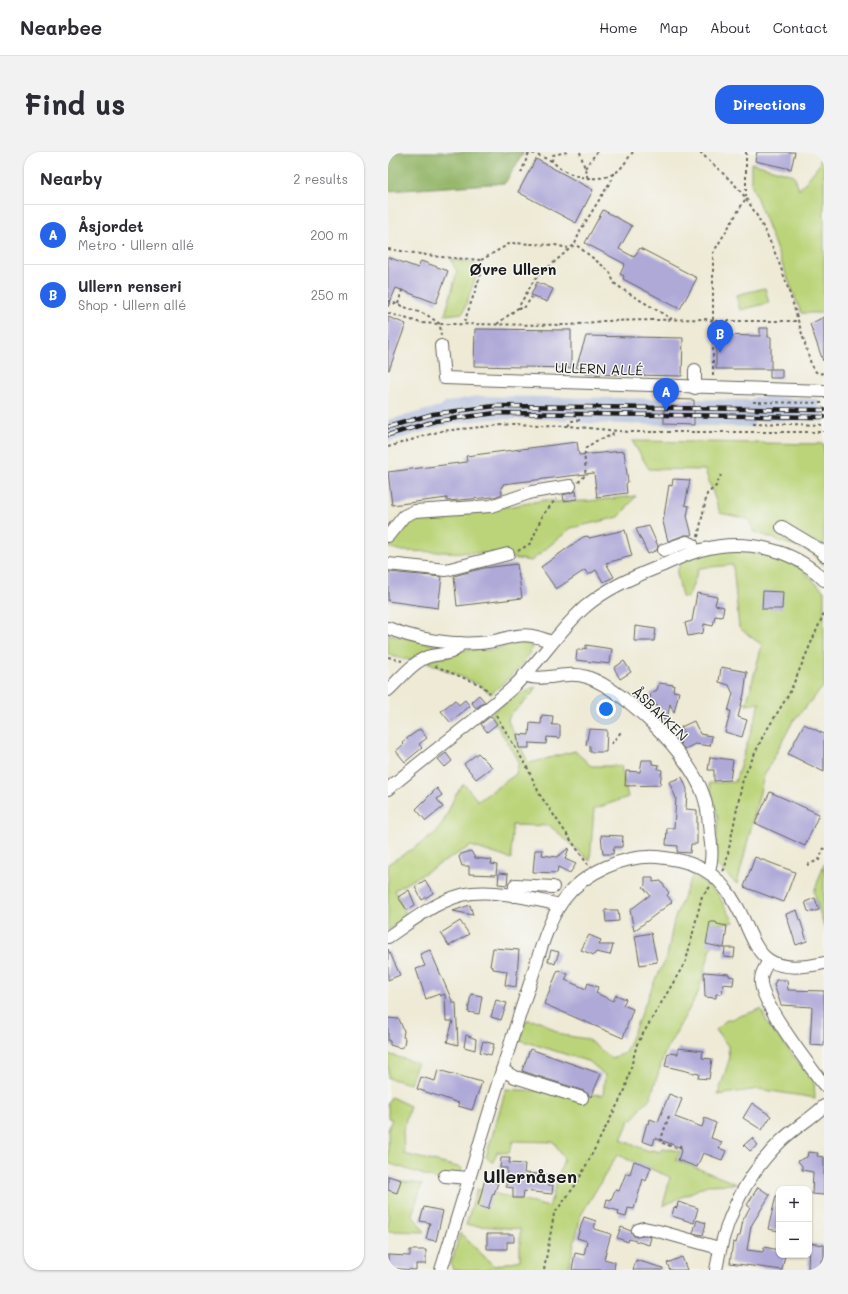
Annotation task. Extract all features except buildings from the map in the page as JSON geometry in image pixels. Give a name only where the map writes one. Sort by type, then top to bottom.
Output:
[{"type":"street","name":"ULLERN ALLÉ","points":[[441,346],[444,378],[695,388],[824,391]]},
{"type":"street","points":[[695,370],[695,388]]},
{"type":"street","points":[[388,536],[404,516],[415,511],[491,506],[524,494],[570,486]]},
{"type":"street","points":[[782,527],[822,551],[824,555]]},
{"type":"street","points":[[664,550],[687,542],[692,544],[697,551]]},
{"type":"street","points":[[388,789],[524,676],[551,642],[586,606],[609,590],[634,576],[697,551],[725,545],[746,545],[769,549],[793,557],[818,573],[824,580]]},
{"type":"street","points":[[388,564],[446,570],[508,554]]},
{"type":"street","points":[[388,628],[406,634],[460,643],[486,643],[523,634],[539,636],[551,642]]},
{"type":"street","points":[[388,690],[421,660],[430,656],[453,651],[460,643]]},
{"type":"street","name":"ÅSBAKKEN","points":[[524,676],[536,678],[576,674],[594,680],[626,702],[665,737],[694,774],[704,795],[711,845],[712,875]]},
{"type":"street","points":[[441,1270],[502,1070],[548,929],[560,905],[571,891],[594,874],[626,860],[652,857],[680,860],[712,875],[729,894],[759,952],[769,961],[788,968],[797,968],[824,963]]},
{"type":"street","points":[[514,896],[515,884],[553,887]]},
{"type":"street","points":[[388,937],[435,907],[462,895],[481,892],[514,896],[560,905]]},
{"type":"street","points":[[769,961],[761,978],[761,984],[766,999],[783,1028],[824,1085]]},
{"type":"street","points":[[502,1070],[515,1076],[582,1098]]},
{"type":"street","points":[[716,1270],[723,1233],[734,1207],[754,1172],[782,1140],[824,1106]]},
{"type":"street","points":[[445,1176],[470,1178]]},
{"type":"street","points":[[638,1230],[644,1228],[658,1230],[719,1248]]},
{"type":"path","points":[[552,161],[553,156],[567,152]]},
{"type":"path","points":[[580,152],[588,179]]},
{"type":"path","points":[[585,168],[597,152]]},
{"type":"path","points":[[521,173],[528,155],[532,153],[552,161],[557,166],[588,179],[614,173],[622,167],[633,152]]},
{"type":"path","points":[[700,152],[746,198],[764,227],[790,293],[797,321],[812,367],[816,372],[824,374]]},
{"type":"path","points":[[713,380],[713,253],[746,198],[746,152]]},
{"type":"path","points":[[496,325],[518,308],[534,280],[568,248],[575,244],[580,231],[612,179],[614,173]]},
{"type":"path","points":[[388,249],[440,257],[480,260],[511,243],[555,245],[568,248]]},
{"type":"path","points":[[575,244],[610,272],[614,283],[673,320]]},
{"type":"path","points":[[464,323],[483,268],[480,260]]},
{"type":"path","points":[[398,304],[403,287]]},
{"type":"path","points":[[518,308],[524,308],[532,297]]},
{"type":"path","points":[[388,301],[427,315],[440,324]]},
{"type":"path","points":[[388,313],[421,323],[440,324],[571,325],[603,321],[692,319],[714,321],[797,321]]},
{"type":"path","points":[[440,324],[441,346]]},
{"type":"path","points":[[753,402],[824,403]]},
{"type":"path","points":[[568,426],[571,421],[580,420]]},
{"type":"path","points":[[752,423],[824,425]]},
{"type":"path","points":[[388,447],[425,435],[459,428],[512,424],[568,426],[614,431],[690,433],[824,432]]},
{"type":"path","points":[[570,486],[580,481],[585,476],[584,455],[586,448],[596,441],[612,435],[614,431]]},
{"type":"path","points":[[697,551],[707,494],[716,486],[721,475]]},
{"type":"path","points":[[508,554],[531,544],[542,516],[556,498],[557,488]]},
{"type":"path","points":[[544,1270],[554,1214],[577,1183],[625,1090],[637,1044],[686,961],[702,896],[712,875],[725,868],[743,779],[763,736],[789,694],[824,613]]},
{"type":"path","points":[[421,660],[481,686],[494,702],[540,796],[594,874]]},
{"type":"path","points":[[611,744],[621,732]]},
{"type":"path","points":[[807,866],[819,860],[824,848]]},
{"type":"path","points":[[669,1116],[660,1142],[676,1148],[679,1148],[682,1143]]},
{"type":"shaded area","points":[[477,396],[753,400],[754,397],[819,399],[819,407],[824,407],[824,421],[754,421],[754,427],[579,423],[578,418],[569,418],[564,421],[550,419],[491,419],[451,424],[388,442],[388,420],[441,406],[447,402]]},
{"type":"green space","points":[[388,152],[524,152],[505,183],[388,191]]},
{"type":"green space","points":[[822,152],[824,152],[824,313],[801,313],[751,183],[751,163],[794,175],[799,190],[819,165]]},
{"type":"green space","points":[[451,260],[474,262],[479,268],[463,313],[445,315],[457,272]]},
{"type":"green space","points":[[765,288],[769,303],[740,310],[736,295]]},
{"type":"green space","points":[[632,441],[824,444],[824,565],[811,552],[755,532],[748,519],[720,513],[705,470],[649,469]]},
{"type":"green space","points":[[636,496],[619,517],[571,528],[531,561],[481,553],[402,551],[388,547],[388,540],[406,520],[513,506],[545,500],[557,502],[588,501]]},
{"type":"green space","points":[[727,549],[760,554],[798,566],[824,591],[824,686],[793,721],[764,776],[737,884],[715,864],[718,818],[709,783],[735,782],[760,703],[746,705],[762,645],[739,628],[733,565],[699,568],[688,598],[682,597],[677,573],[680,563],[701,552]]},
{"type":"green space","points":[[388,634],[438,645],[420,657],[415,659],[404,659],[388,655]]},
{"type":"green space","points":[[517,643],[530,644],[532,648],[529,655],[519,667],[491,694],[480,685],[427,662],[468,649],[491,650]]},
{"type":"green space","points":[[536,687],[534,692],[510,715],[508,721],[527,760],[530,763],[575,751],[591,766],[621,766],[628,797],[594,809],[590,861],[550,826],[512,825],[511,859],[471,846],[395,890],[407,916],[388,931],[388,864],[421,844],[437,831],[441,826],[457,793],[464,784],[478,801],[516,774],[519,761],[490,714],[513,697]]},
{"type":"green space","points":[[824,864],[824,927],[814,892]]},
{"type":"green space","points":[[693,874],[717,893],[734,922],[718,924],[698,993],[665,1052],[650,1099],[641,1107],[633,1120],[630,1119],[621,1140],[649,1151],[652,1150],[659,1152],[663,1148],[680,1151],[676,1160],[737,1184],[707,1185],[663,1206],[670,1177],[617,1155],[581,1215],[568,1270],[453,1270],[451,1264],[460,1233],[494,1266],[520,1260],[520,1229],[466,1225],[477,1189],[549,1207],[564,1159],[554,1142],[513,1141],[509,1153],[497,1152],[493,1163],[486,1157],[506,1089],[603,1095],[605,1075],[590,1062],[520,1040],[526,1020],[540,1021],[562,1035],[587,1039],[611,1058],[625,1053],[655,980],[667,957],[674,920]]},
{"type":"green space","points":[[761,1009],[769,1026],[814,1081],[815,1098],[758,1089],[718,1095],[729,1060],[728,1046],[716,1030],[725,1021]]},
{"type":"green space","points":[[388,1054],[417,1063],[410,1084],[388,1078]]},
{"type":"green space","points":[[391,1097],[410,1106],[403,1130],[404,1154],[462,1168],[457,1186],[388,1163],[388,1130],[392,1119],[388,1118],[388,1103]]},
{"type":"green space","points":[[388,1180],[422,1184],[412,1215],[425,1232],[388,1231]]},
{"type":"railway","points":[[388,427],[433,414],[495,406],[824,410]]},
{"type":"railway","points":[[388,435],[435,421],[496,413],[824,417]]},
{"type":"place","name":"Ullern renseri","points":[[720,353]]},
{"type":"place","name":"Åsjordet","points":[[666,411]]},
{"type":"district","name":"Øvre Ullern","points":[[513,270]]},
{"type":"district","name":"Ullernåsen","points":[[530,1177]]}]
